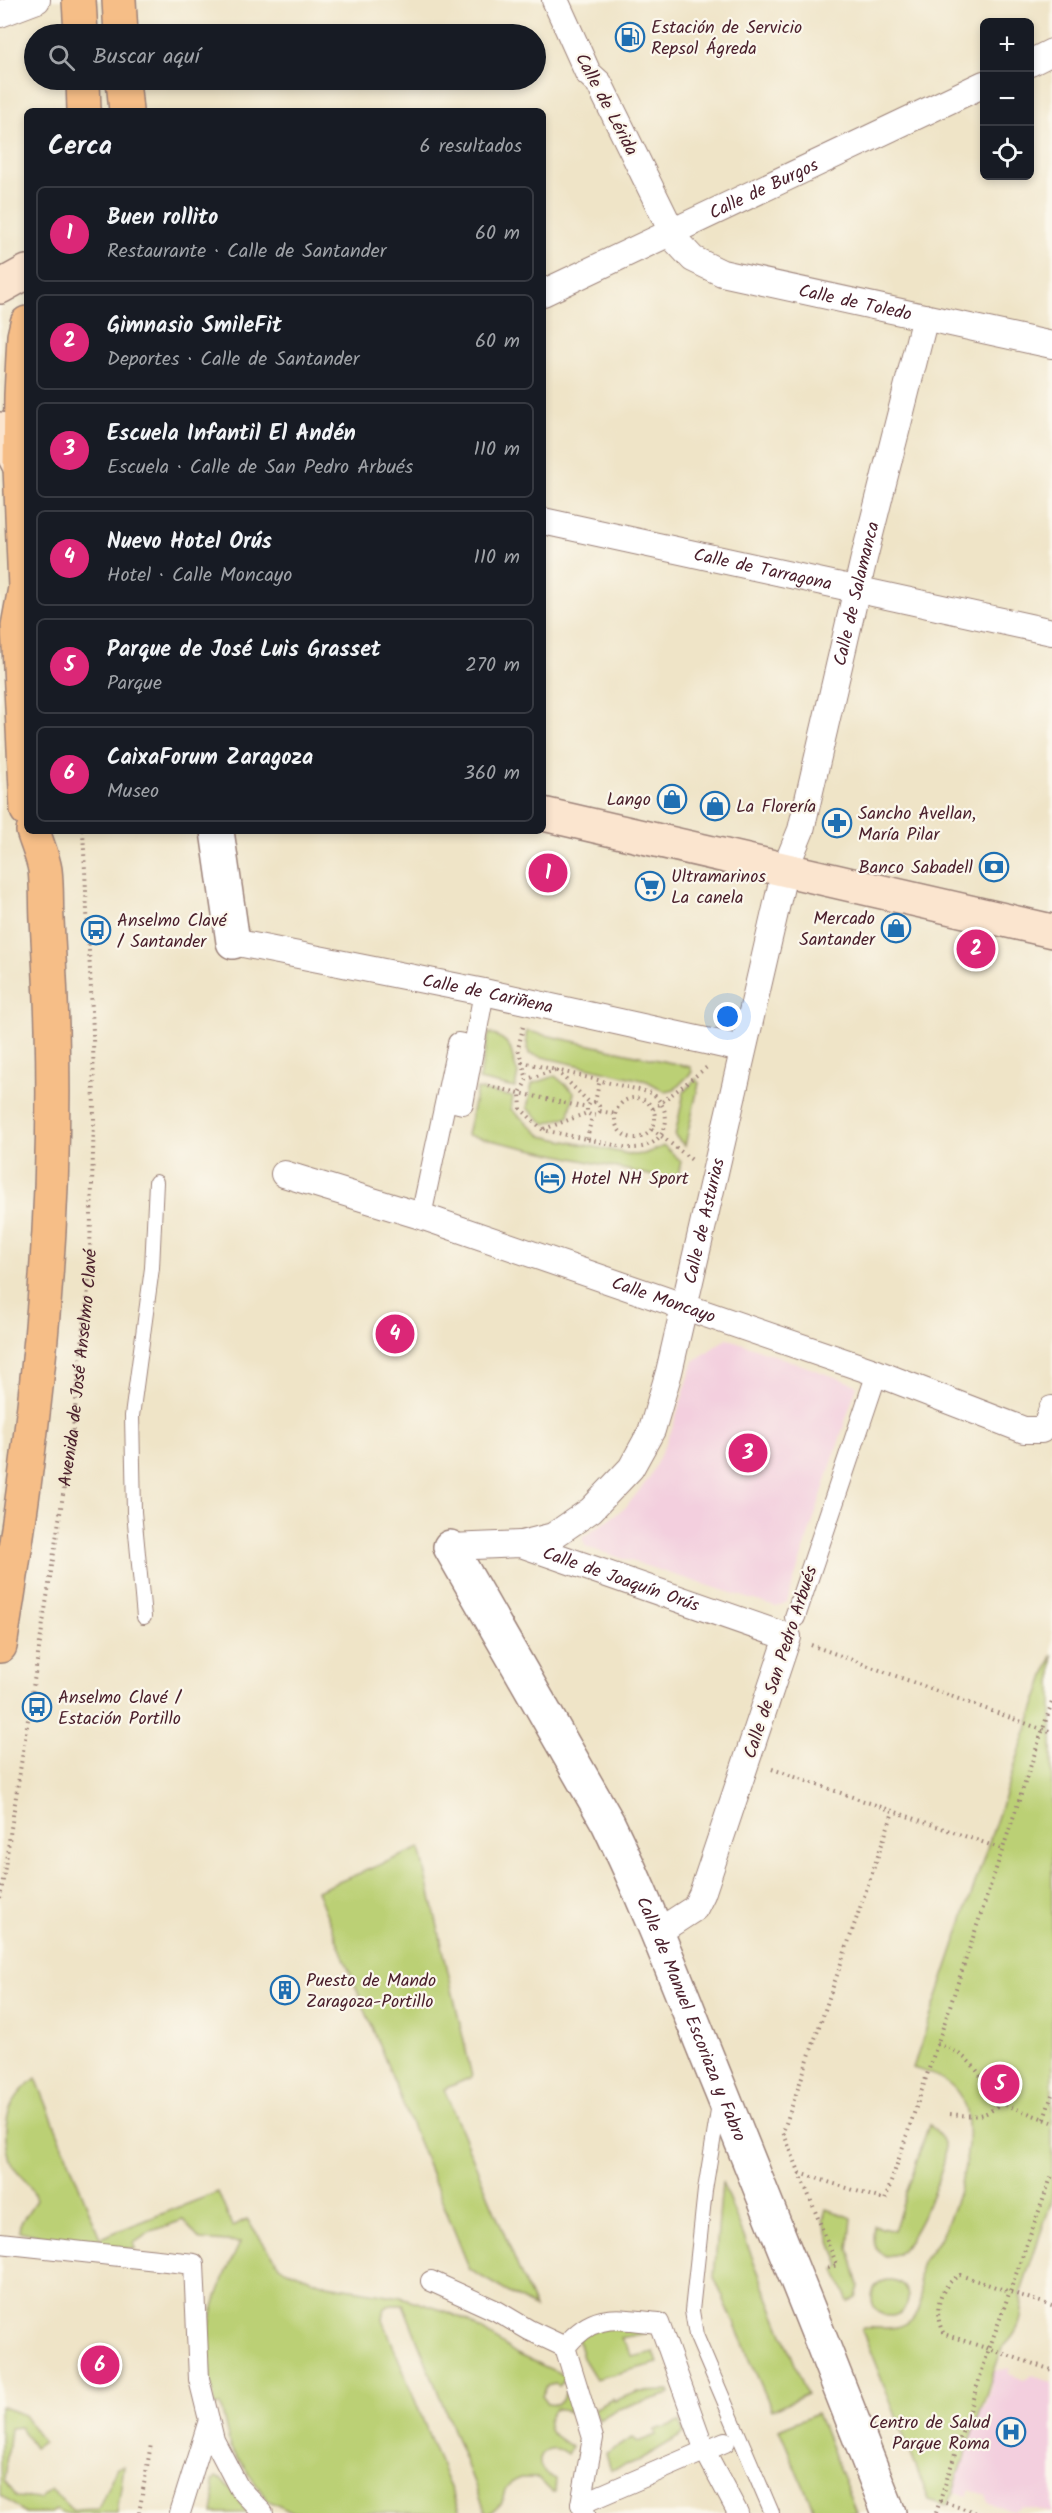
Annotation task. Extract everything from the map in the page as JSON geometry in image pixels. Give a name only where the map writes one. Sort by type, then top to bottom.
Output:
[{"type":"main road","points":[[79,0],[80,24]]},
{"type":"main road","points":[[119,0],[120,24]]},
{"type":"main road","points":[[83,90],[84,108]]},
{"type":"main road","points":[[124,90],[126,108]]},
{"type":"main road","points":[[0,287],[24,274]]},
{"type":"main road","points":[[24,336],[21,395],[24,464]]},
{"type":"main road","points":[[0,429],[24,464]]},
{"type":"main road","points":[[24,601],[18,627],[24,749]]},
{"type":"main road","points":[[546,815],[1052,931]]},
{"type":"main road","name":"Avenida de José Anselmo Clavé","points":[[0,1646],[29,1461],[49,1261],[53,1064],[45,869],[34,834]]},
{"type":"main road","name":"Avenida de José Anselmo Clavé","points":[[45,869],[53,834]]},
{"type":"street","points":[[0,14],[37,0]]},
{"type":"street","name":"Calle de Lérida","points":[[557,3],[588,73],[599,83],[672,233]]},
{"type":"street","points":[[1034,61],[1052,52]]},
{"type":"street","name":"Calle de Burgos","points":[[546,292],[980,86]]},
{"type":"street","name":"Calle de Toledo","points":[[672,233],[683,251],[693,259],[722,273],[1052,345]]},
{"type":"street","name":"Calle de Salamanca","points":[[785,869],[801,830],[858,588],[926,317]]},
{"type":"street","name":"Calle de Tarragona","points":[[546,522],[1052,632]]},
{"type":"street","points":[[217,834],[233,942]]},
{"type":"street","name":"Calle de Asturias","points":[[521,1544],[553,1536],[591,1510],[631,1468],[652,1430],[685,1307],[742,1049],[785,869]]},
{"type":"street","name":"Calle de Cariñena","points":[[233,942],[484,992],[742,1049]]},
{"type":"street","points":[[446,1100],[463,1104],[484,992]]},
{"type":"street","points":[[421,1216],[458,1043],[474,1046]]},
{"type":"street","name":"Calle Moncayo","points":[[284,1174],[421,1216],[877,1373],[1024,1430],[1048,1425]]},
{"type":"street","name":"Calle de San Pedro Arbués","points":[[658,1932],[695,1908],[702,1894],[877,1373]]},
{"type":"street","name":"Calle de Joaquín Orús","points":[[450,1547],[521,1544],[791,1627]]},
{"type":"street","name":"Calle de Manuel Escoriaza y Fabro","points":[[450,1547],[608,1823],[658,1932],[889,2513]]},
{"type":"street","points":[[0,2243],[194,2264],[199,2379],[214,2440],[239,2488],[263,2513]]},
{"type":"street","points":[[431,2282],[497,2311],[529,2330],[565,2347],[593,2438],[583,2508]]},
{"type":"street","points":[[565,2347],[578,2331],[604,2319],[659,2323],[705,2451],[738,2513]]},
{"type":"street","points":[[180,2513],[209,2420]]},
{"type":"street","points":[[583,2508],[725,2442]]},
{"type":"lane","points":[[144,1617],[134,1512],[132,1416],[152,1268],[156,1182]]},
{"type":"lane","points":[[721,2092],[705,2190],[692,2311],[696,2335],[772,2513]]},
{"type":"path","name":"Avenida de José Anselmo Clavé","points":[[0,1899],[72,1437],[89,1280],[93,1031],[83,834]]},
{"type":"path","points":[[88,930],[107,930]]},
{"type":"path","points":[[522,1062],[652,1093],[665,1109],[666,1120],[660,1136],[650,1146],[640,1149],[587,1139],[543,1130],[520,1109],[520,1093],[527,1079],[518,1049],[528,1003]]},
{"type":"path","points":[[653,1109],[706,1067]]},
{"type":"path","points":[[527,1079],[556,1070]]},
{"type":"path","points":[[556,1070],[590,1107],[592,1116],[587,1139]]},
{"type":"path","points":[[543,1130],[590,1107],[600,1079]]},
{"type":"path","points":[[467,1082],[590,1107],[599,1106],[600,1111]]},
{"type":"path","points":[[636,1098],[645,1101],[653,1109],[655,1122],[652,1129],[645,1135],[636,1138],[620,1131],[616,1123],[616,1114],[619,1106],[627,1100],[636,1098]]},
{"type":"path","points":[[600,1111],[616,1114]]},
{"type":"path","points":[[592,1116],[597,1115],[600,1111]]},
{"type":"path","points":[[652,1129],[713,1177]]},
{"type":"path","points":[[791,1627],[1052,1733]]},
{"type":"path","points":[[800,2173],[885,2200],[1052,1702]]},
{"type":"path","points":[[31,1706],[41,1707]]},
{"type":"path","points":[[773,1769],[1003,1849]]},
{"type":"path","points":[[828,2268],[837,2265],[783,2133],[893,1812]]},
{"type":"path","points":[[937,2044],[967,2058],[985,2082],[993,2100],[1052,2122]]},
{"type":"path","points":[[1044,2119],[1052,2095]]},
{"type":"path","points":[[950,2115],[983,2116],[1000,2103]]},
{"type":"path","points":[[936,2513],[990,2349],[1052,2175]]},
{"type":"path","points":[[1052,2306],[960,2275],[945,2288],[939,2300],[938,2314],[944,2334],[1052,2370]]},
{"type":"path","points":[[139,2513],[151,2444]]},
{"type":"path","points":[[940,2501],[977,2513]]},
{"type":"shaded area","points":[[727,1338],[857,1385],[787,1602],[776,1607],[586,1547],[582,1538],[625,1508],[650,1477],[672,1429],[694,1361]]},
{"type":"shaded area","name":"Centro de Salud Parque Roma","points":[[993,2362],[994,2371],[1010,2368],[1008,2374],[1024,2380],[1033,2375],[1052,2383],[1052,2513],[1022,2506],[1013,2511],[988,2503],[986,2495],[969,2490],[967,2496],[947,2490],[958,2477],[970,2440],[974,2413],[984,2408],[992,2384],[988,2388]]},
{"type":"green space","points":[[527,1031],[690,1067],[692,1072],[674,1090],[666,1092],[647,1081],[529,1054]]},
{"type":"green space","points":[[489,1033],[504,1041],[511,1049],[518,1073],[515,1088],[479,1080]]},
{"type":"green space","points":[[555,1076],[574,1092],[569,1116],[545,1124],[527,1108],[532,1084]]},
{"type":"green space","points":[[696,1079],[699,1083],[685,1146],[675,1136],[684,1092]]},
{"type":"green space","points":[[477,1089],[513,1097],[511,1109],[542,1136],[633,1155],[644,1154],[664,1146],[681,1161],[677,1181],[467,1135]]},
{"type":"green space","points":[[1052,1655],[1052,2200],[1020,2294],[1022,2310],[1020,2324],[1002,2348],[948,2506],[929,2500],[862,2330],[901,2326],[917,2313],[921,2299],[919,2277],[922,2263],[943,2232],[962,2180],[968,2139],[963,2102],[954,2088],[945,2081],[913,2068]]},
{"type":"green space","points":[[420,1848],[472,2077],[444,2089],[535,2308],[470,2270],[317,1891]]},
{"type":"green space","points":[[36,2078],[100,2238],[218,2192],[232,2226],[247,2219],[280,2267],[327,2285],[401,2297],[448,2312],[468,2321],[517,2354],[564,2375],[565,2380],[559,2386],[555,2384],[547,2386],[542,2396],[548,2404],[557,2405],[564,2394],[570,2390],[575,2413],[556,2409],[548,2420],[550,2432],[571,2447],[567,2454],[559,2449],[551,2449],[545,2451],[541,2456],[541,2468],[556,2479],[555,2492],[552,2492],[538,2478],[520,2478],[513,2481],[505,2490],[502,2502],[490,2513],[486,2513],[403,2304],[392,2304],[385,2308],[383,2320],[460,2513],[293,2513],[267,2500],[230,2447],[221,2406],[215,2407],[209,2366],[208,2345],[212,2315],[221,2285],[240,2243],[200,2240],[183,2220],[152,2231],[134,2243],[136,2249],[77,2245],[19,2231],[20,2224],[36,2200],[29,2186],[12,2166],[6,2141],[6,2129],[11,2107],[25,2087]]},
{"type":"green space","points":[[929,2124],[939,2135],[945,2147],[941,2171],[929,2203],[905,2246],[898,2254],[886,2256],[878,2251],[874,2244],[874,2226],[894,2231]]},
{"type":"green space","points":[[722,2182],[807,2394],[772,2410],[714,2277]]},
{"type":"green space","points":[[826,2209],[852,2218],[849,2249],[859,2286],[856,2298],[848,2302],[835,2270],[840,2266],[823,2220]]},
{"type":"green space","points":[[890,2280],[903,2285],[908,2298],[903,2311],[890,2316],[877,2311],[872,2298],[877,2285]]},
{"type":"green space","points":[[609,2319],[622,2320],[622,2324],[644,2323],[647,2333],[621,2338],[633,2357],[654,2352],[658,2363],[596,2379],[583,2358],[577,2335]]},
{"type":"green space","points":[[669,2391],[670,2394],[615,2410],[599,2420],[594,2409],[613,2399],[614,2401],[637,2392]]},
{"type":"green space","points":[[0,2406],[24,2415],[43,2442],[34,2448],[20,2427],[10,2428],[4,2480],[17,2497],[40,2499],[51,2489],[72,2510],[98,2509],[117,2467],[124,2466],[117,2513],[61,2513],[55,2510],[50,2513],[25,2513],[0,2495]]},
{"type":"green space","points":[[817,2413],[857,2513],[815,2513],[779,2429]]},
{"type":"green space","points":[[680,2422],[685,2433],[640,2460],[611,2470],[606,2453],[633,2438],[638,2442],[656,2435],[655,2430]]},
{"type":"green space","points":[[216,2477],[221,2478],[249,2513],[213,2513],[215,2501],[212,2481]]},
{"type":"place","name":"Estación de Servicio Repsol Ágreda","points":[[630,37]]},
{"type":"place","name":"Lango","points":[[672,799]]},
{"type":"place","name":"La Florería","points":[[715,806]]},
{"type":"place","name":"Sancho Avellan, María Pilar","points":[[837,823]]},
{"type":"place","name":"Banco Sabadell","points":[[994,867]]},
{"type":"place","name":"Buen rollito","points":[[548,873]]},
{"type":"place","name":"Ultramarinos La canela","points":[[650,886]]},
{"type":"place","name":"Mercado Santander","points":[[896,928]]},
{"type":"place","name":"Anselmo Clavé / Santander","points":[[96,930]]},
{"type":"place","name":"Gimnasio SmileFit","points":[[976,949]]},
{"type":"place","name":"Hotel NH Sport","points":[[550,1178]]},
{"type":"place","name":"Nuevo Hotel Orús","points":[[395,1334]]},
{"type":"place","name":"Escuela Infantil El Andén","points":[[748,1453]]},
{"type":"place","name":"Anselmo Clavé / Estación Portillo","points":[[37,1707]]},
{"type":"place","name":"Puesto de Mando Zaragoza-Portillo","points":[[285,1990]]},
{"type":"place","name":"Parque de José Luis Grasset","points":[[1000,2084]]},
{"type":"place","name":"CaixaForum Zaragoza","points":[[100,2365]]},
{"type":"place","name":"Centro de Salud Parque Roma","points":[[1011,2432]]}]
